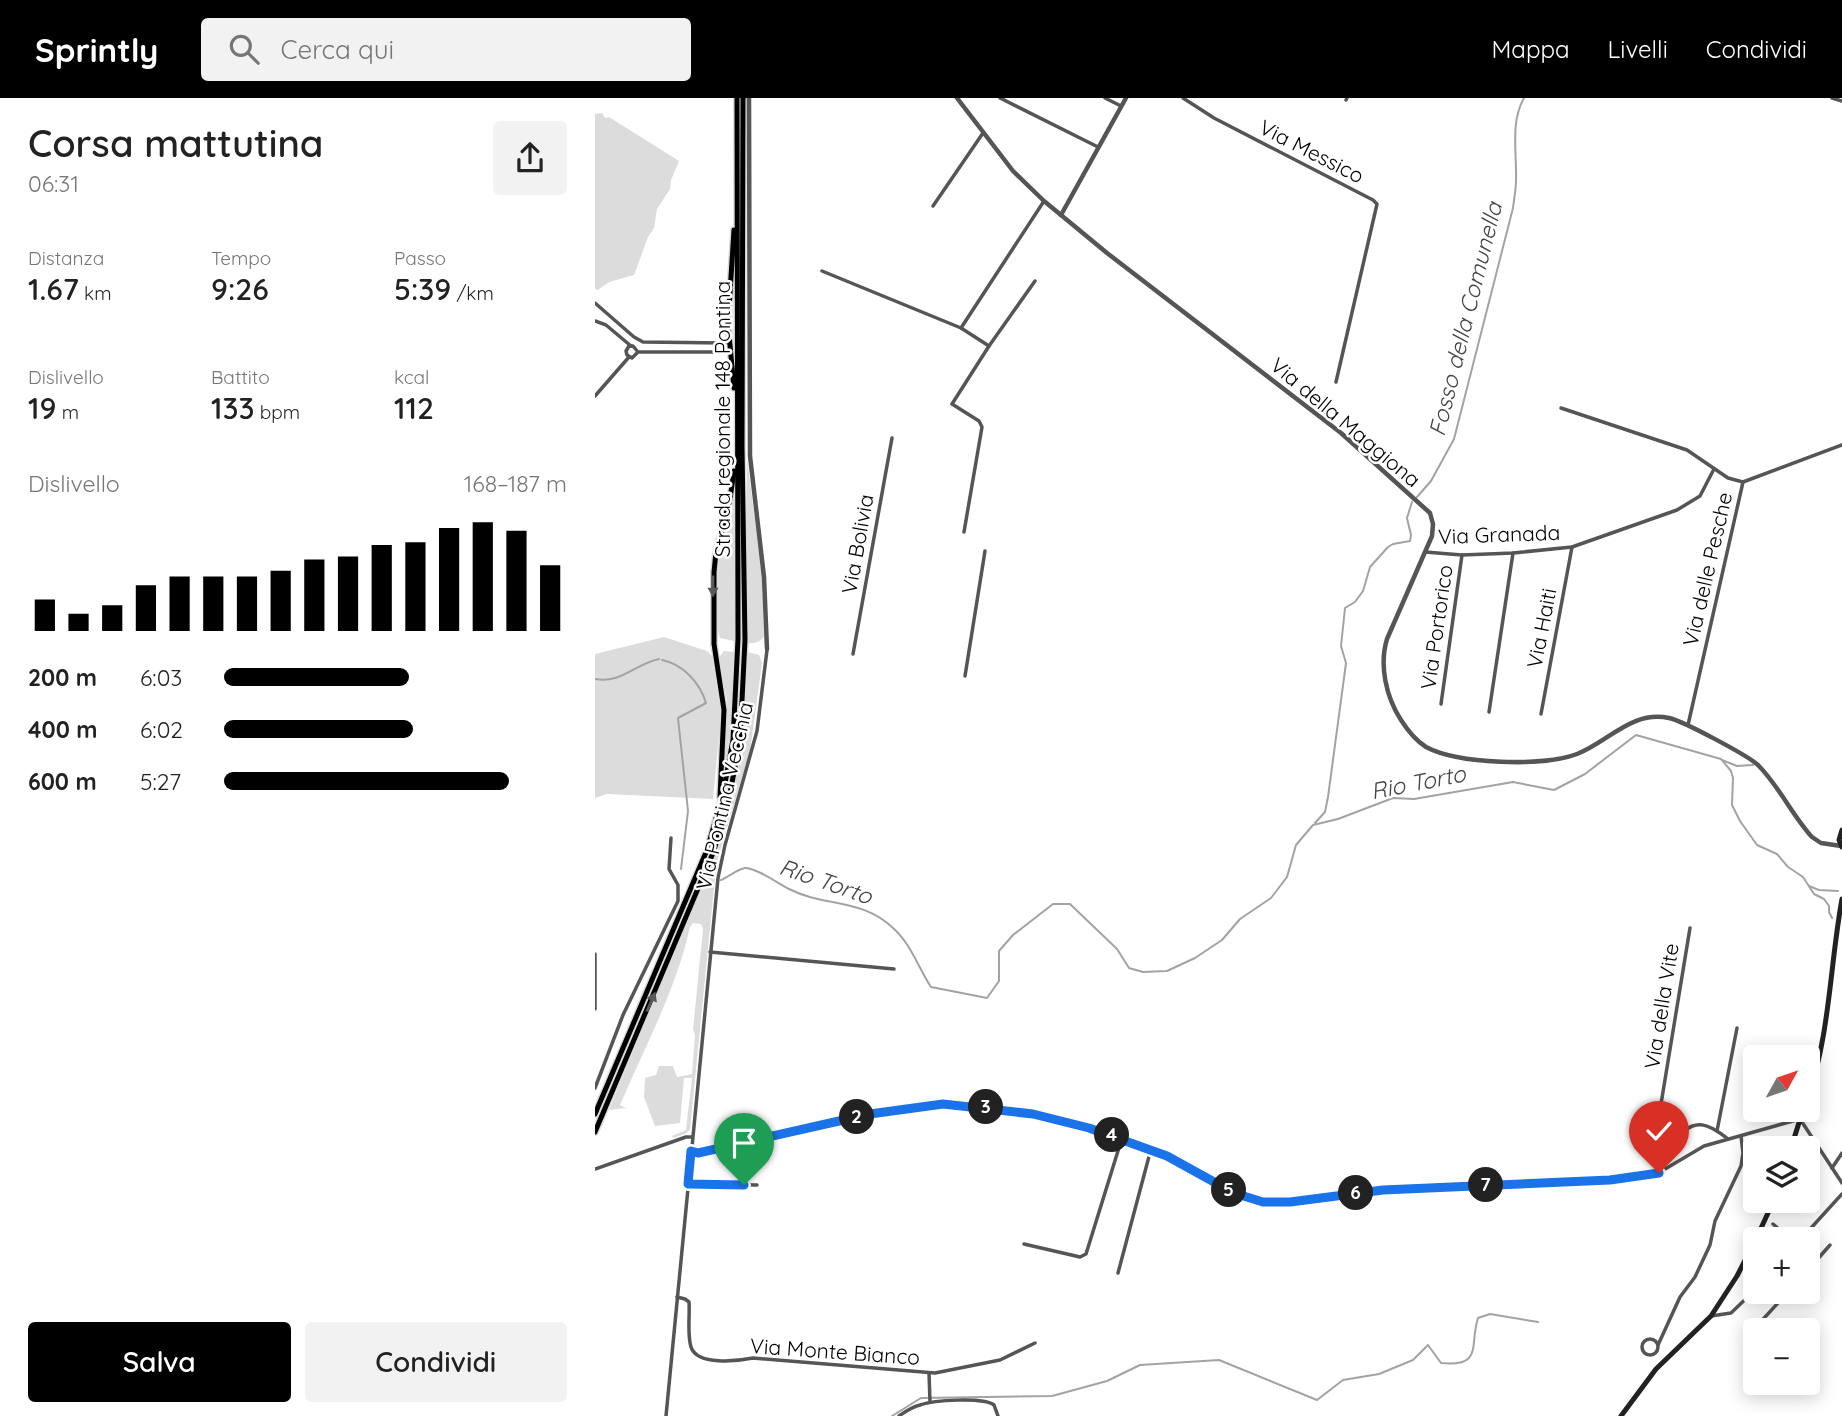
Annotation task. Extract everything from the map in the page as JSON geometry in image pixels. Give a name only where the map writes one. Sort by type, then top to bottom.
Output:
[{"type":"highway","name":"Strada regionale 148 Pontina","points":[[737,98],[737,447],[742,639]]},
{"type":"highway","name":"Strada regionale 148 Pontina","points":[[736,740],[742,639],[743,98]]},
{"type":"highway","points":[[737,213],[732,244],[727,342],[737,405]]},
{"type":"highway","points":[[719,811],[724,710],[714,644],[713,572],[716,549],[731,493],[737,447]]},
{"type":"highway","points":[[703,870],[736,740]]},
{"type":"highway","points":[[595,1132],[728,804],[736,740]]},
{"type":"highway","points":[[595,1114],[698,882]]},
{"type":"main road","points":[[1841,832],[1842,846]]},
{"type":"main road","points":[[1820,1052],[1842,899]]},
{"type":"main road","points":[[1834,940],[1842,935]]},
{"type":"main road","points":[[1621,1416],[1661,1364],[1711,1316],[1743,1265]]},
{"type":"street","name":"Via Pontina Vecchia","points":[[666,1416],[710,951],[722,859],[755,739],[767,649],[764,577],[750,453],[749,98]]},
{"type":"street","name":"Via della Maggiona","points":[[957,98],[1015,173],[1044,201],[1341,433],[1431,516],[1432,536],[1387,639],[1383,656],[1385,679],[1392,704],[1407,730],[1420,743],[1445,754],[1526,763],[1574,755],[1594,746],[1627,724],[1643,718],[1664,717],[1688,725],[1755,763],[1810,836],[1827,844]]},
{"type":"street","points":[[1000,98],[1098,148]]},
{"type":"street","points":[[1105,98],[1121,106]]},
{"type":"street","points":[[1061,215],[1126,98]]},
{"type":"street","name":"Via Messico","points":[[1182,98],[1214,118],[1377,204],[1336,382]]},
{"type":"street","points":[[1832,98],[1842,101]]},
{"type":"street","points":[[933,206],[983,133]]},
{"type":"street","points":[[961,328],[1044,201]]},
{"type":"street","points":[[823,271],[961,328],[989,346]]},
{"type":"street","points":[[964,532],[982,427],[979,421],[952,404],[1035,281]]},
{"type":"street","points":[[595,303],[641,341],[727,342]]},
{"type":"street","points":[[595,321],[604,324],[631,346],[635,346],[638,352]]},
{"type":"street","points":[[712,352],[727,342]]},
{"type":"street","points":[[629,357],[626,351],[631,346]]},
{"type":"street","points":[[638,352],[730,352]]},
{"type":"street","points":[[595,396],[629,357],[636,356],[638,352]]},
{"type":"street","points":[[1561,408],[1686,450],[1731,479],[1743,482]]},
{"type":"street","name":"Via Bolivia","points":[[853,654],[892,438]]},
{"type":"street","name":"Via delle Pesche","points":[[1688,725],[1743,482],[1842,445]]},
{"type":"street","name":"Via Granada","points":[[1425,552],[1462,555],[1572,547],[1677,510],[1700,496],[1714,469]]},
{"type":"street","name":"Via Haiti","points":[[1541,714],[1572,547]]},
{"type":"street","points":[[965,676],[985,551]]},
{"type":"street","points":[[1489,712],[1514,553]]},
{"type":"street","name":"Via Portorico","points":[[1441,704],[1462,555]]},
{"type":"street","points":[[1827,844],[1841,832]]},
{"type":"street","points":[[595,1088],[623,1015],[677,902],[678,885],[669,869],[671,838]]},
{"type":"street","points":[[1827,844],[1842,846]]},
{"type":"street","name":"Via della Vite","points":[[1690,928],[1655,1128],[1658,1135],[1667,1137],[1697,1124],[1717,1131]]},
{"type":"street","points":[[710,951],[894,969]]},
{"type":"street","points":[[595,954],[595,1009]]},
{"type":"street","points":[[1728,1139],[1717,1131],[1737,1028]]},
{"type":"street","points":[[691,1151],[698,1153],[881,1112],[940,1104],[980,1107],[1041,1116],[1122,1138],[1181,1163],[1237,1194],[1256,1201],[1282,1202],[1383,1190],[1646,1176],[1660,1172],[1702,1147],[1790,1122]]},
{"type":"street","points":[[1802,1122],[1842,1183]]},
{"type":"street","points":[[1658,1345],[1655,1340],[1648,1339],[1642,1350],[1647,1355],[1653,1355],[1658,1350],[1680,1297],[1694,1279],[1710,1246],[1714,1223],[1741,1166],[1741,1136]]},
{"type":"street","points":[[595,1170],[670,1142],[692,1137]]},
{"type":"street","points":[[1024,1244],[1080,1256],[1086,1254],[1122,1138]]},
{"type":"street","points":[[1118,1273],[1151,1149]]},
{"type":"street","points":[[1832,1168],[1842,1153]]},
{"type":"street","points":[[688,1184],[757,1185]]},
{"type":"street","points":[[1812,1227],[1842,1194]]},
{"type":"street","points":[[1773,1224],[1776,1227]]},
{"type":"street","points":[[1820,1256],[1830,1245]]},
{"type":"street","name":"Via Monte Bianco","points":[[677,1297],[689,1302],[691,1347],[695,1355],[701,1358],[739,1361],[753,1358],[929,1373],[998,1361],[1035,1343]]},
{"type":"street","points":[[1711,1316],[1731,1313],[1743,1302]]},
{"type":"street","points":[[1764,1318],[1777,1304]]},
{"type":"street","points":[[929,1373],[930,1402]]},
{"type":"street","points":[[899,1416],[916,1406],[930,1402],[986,1401],[995,1406],[998,1416]]},
{"type":"shaded area","points":[[602,113],[605,118],[609,117],[679,161],[670,189],[657,209],[654,228],[634,275],[609,282],[598,290],[595,289],[595,114]]},
{"type":"shaded area","points":[[747,458],[762,575],[764,636],[755,643],[747,643]]},
{"type":"shaded area","points":[[733,499],[734,641],[720,638],[716,626],[717,563]]},
{"type":"shaded area","points":[[664,637],[707,651],[712,656],[721,714],[713,799],[607,794],[595,798],[595,654]]},
{"type":"shaded area","points":[[724,651],[734,652],[732,715],[726,761],[723,761],[727,700],[718,659]]},
{"type":"shaded area","points":[[748,652],[759,655],[762,663],[750,751],[718,858],[690,1130],[673,1138],[672,1136],[686,1130],[692,1078],[684,1078],[680,1123],[655,1126],[644,1097],[645,1078],[656,1075],[659,1066],[673,1066],[677,1077],[692,1074],[695,1035],[693,1029],[703,929],[701,924],[693,923],[690,927],[677,973],[620,1105],[626,1108],[609,1110],[717,847],[740,749]]},
{"type":"waterway","name":"Fosso della Comunella","points":[[1417,497],[1431,481],[1454,439],[1513,208],[1517,117],[1524,98]]},
{"type":"waterway","name":"Fosso della Comunella","points":[[1315,823],[1325,812],[1328,797],[1346,663],[1341,646],[1345,608],[1355,602],[1363,591],[1370,567],[1388,547],[1410,541],[1407,518],[1412,502]]},
{"type":"waterway","name":"Rio Torto","points":[[595,679],[613,679],[659,659]]},
{"type":"waterway","name":"Rio Torto","points":[[662,660],[684,670],[700,688],[706,703],[678,718],[688,811],[681,869]]},
{"type":"waterway","name":"Rio Torto","points":[[721,880],[739,870],[749,868],[802,895],[856,907],[881,918],[910,948],[931,987],[987,998],[999,981],[999,951],[1013,935],[1053,904],[1070,904],[1117,949],[1129,968],[1143,972],[1167,971],[1195,958],[1222,940],[1240,919],[1271,898],[1287,877],[1296,845],[1313,825],[1338,819],[1393,798],[1414,799],[1513,782],[1554,790],[1585,774],[1636,735],[1721,759],[1731,771],[1732,805],[1740,821],[1757,845],[1777,854],[1788,867],[1803,877],[1814,894],[1824,899],[1832,918]]},
{"type":"waterway","points":[[1722,760],[1737,766],[1753,765]]},
{"type":"waterway","points":[[1809,886],[1819,890],[1838,891]]},
{"type":"waterway","points":[[892,1416],[921,1398],[1052,1396],[1107,1381],[1140,1365],[1219,1360],[1317,1400],[1343,1380],[1379,1374],[1413,1360],[1428,1345],[1441,1363],[1464,1361],[1472,1352],[1478,1318],[1490,1314],[1538,1322]]},
{"type":"route","points":[[744,1185],[688,1184],[691,1151],[698,1153],[881,1112],[940,1104],[1033,1114],[1122,1138],[1188,1166],[1234,1193],[1263,1202],[1290,1202],[1383,1190],[1610,1180],[1659,1173]]}]
